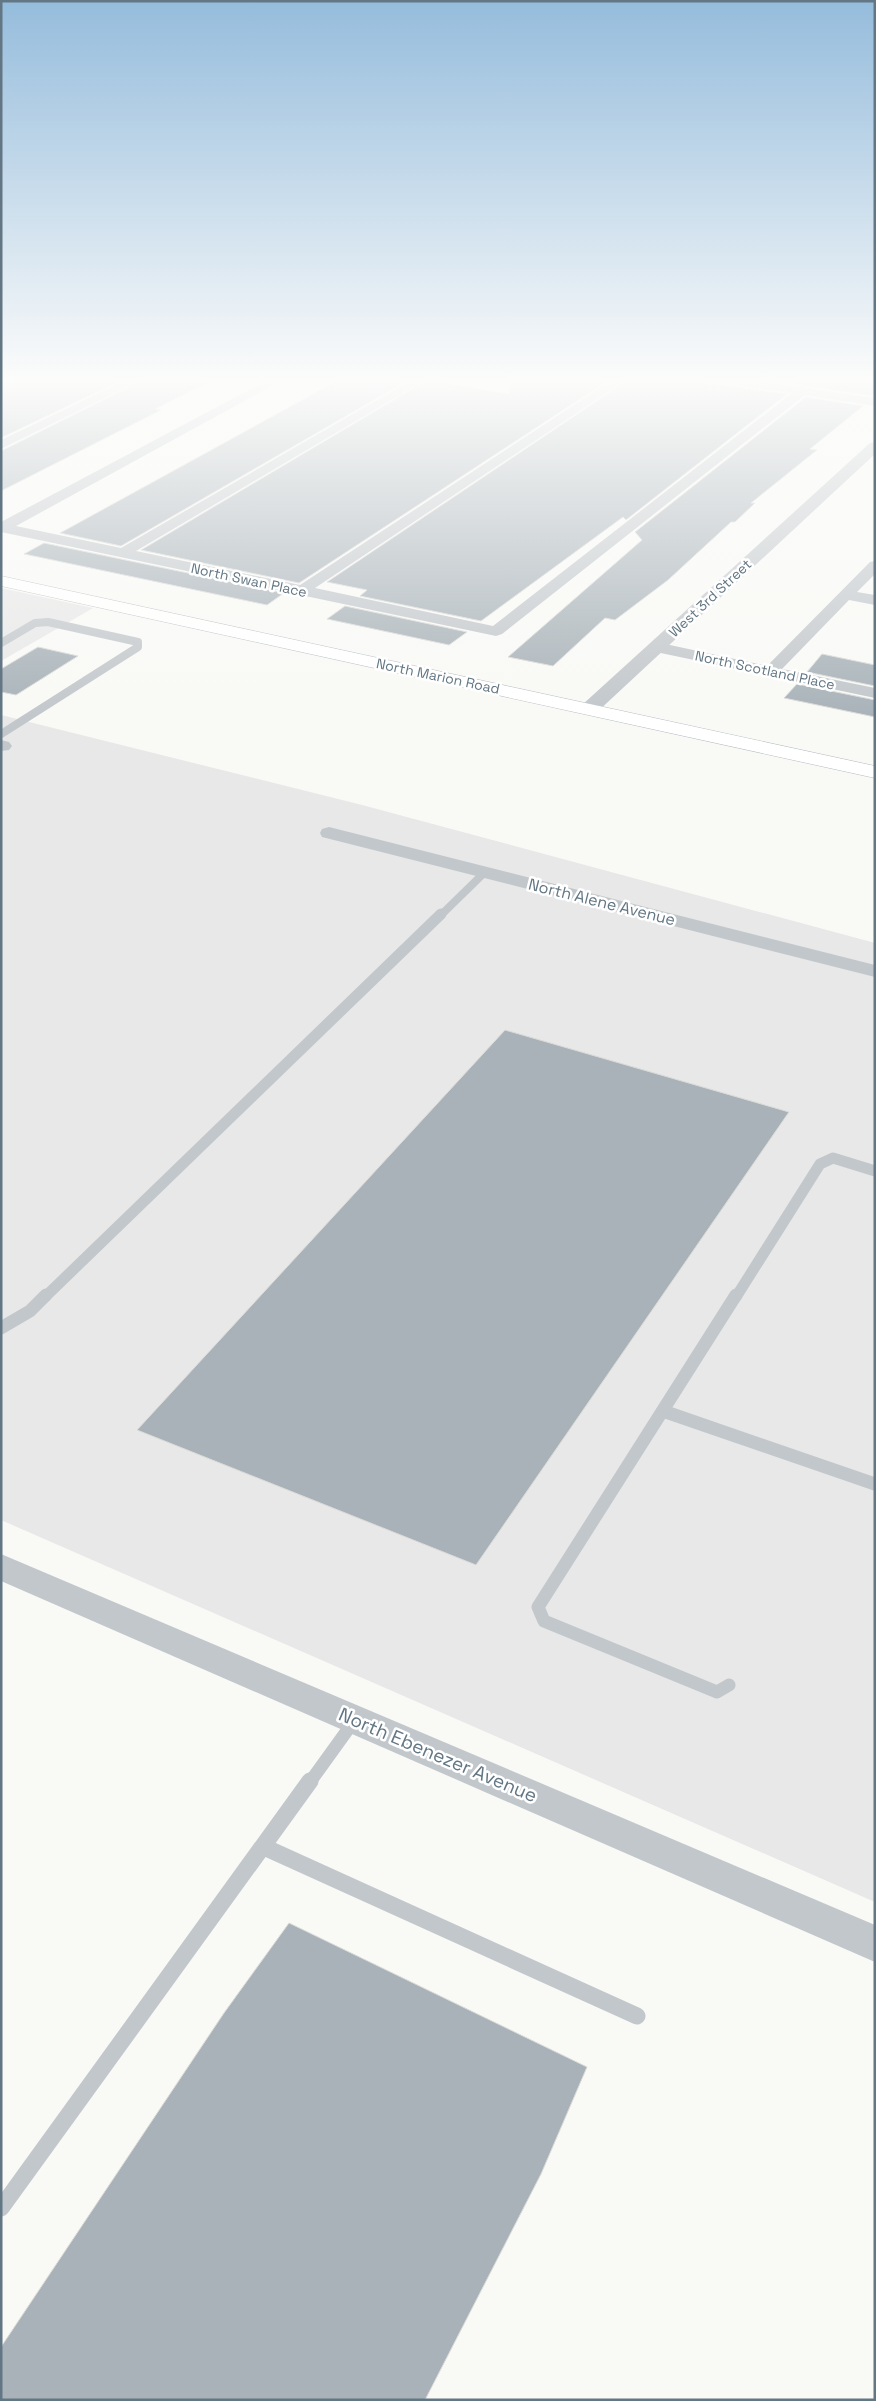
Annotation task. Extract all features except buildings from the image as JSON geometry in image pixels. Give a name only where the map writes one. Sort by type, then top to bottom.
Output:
[{"type":"main road","name":"North Marion Road","points":[[1,581],[875,772]]},
{"type":"street","points":[[2,527],[64,494]]},
{"type":"street","points":[[122,553],[223,494]]},
{"type":"street","points":[[302,590],[447,494]]},
{"type":"street","name":"North Swan Place","points":[[2,527],[496,631],[671,494]]},
{"type":"street","name":"West 3rd Street","points":[[589,709],[825,494]]},
{"type":"street","points":[[771,671],[875,565]]},
{"type":"street","points":[[845,595],[875,600]]},
{"type":"street","name":"North Scotland Place","points":[[656,647],[875,692]]},
{"type":"street","name":"North Alene Avenue","points":[[329,832],[875,971]]},
{"type":"street","name":"North Ebenezer Avenue","points":[[1,1567],[875,1944]]},
{"type":"lane","points":[[1,643],[35,623],[48,622],[138,642],[138,647],[2,742]]},
{"type":"lane","points":[[1,1328],[30,1311],[485,872]]},
{"type":"lane","points":[[729,1685],[717,1692],[597,1643],[544,1621],[538,1607],[820,1164],[833,1158],[875,1171]]},
{"type":"lane","points":[[663,1411],[875,1484]]},
{"type":"lane","points":[[1,2208],[355,1719]]},
{"type":"lane","points":[[264,1847],[637,2016]]},
{"type":"shaded area","points":[[1,588],[93,608],[1,661]]},
{"type":"shaded area","points":[[1,715],[362,805],[875,943],[875,1902],[1,1520]]}]
